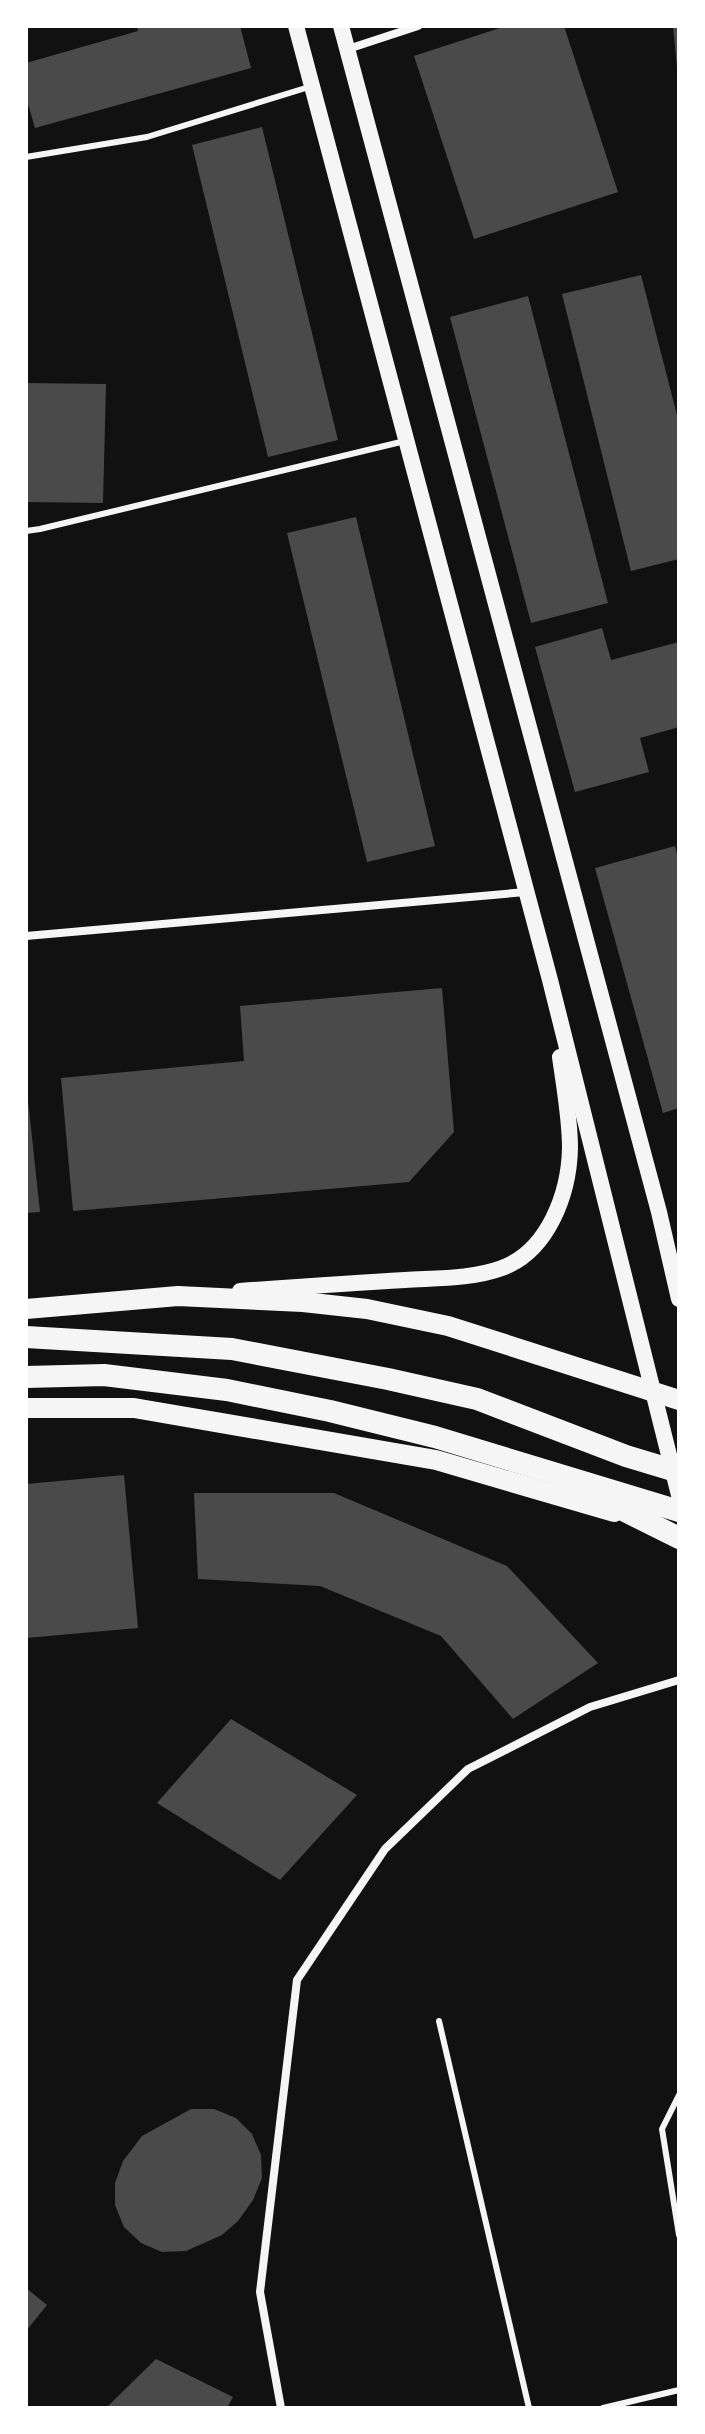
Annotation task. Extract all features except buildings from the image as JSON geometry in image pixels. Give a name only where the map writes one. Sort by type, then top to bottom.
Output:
[{"type":"highway","points":[[26,1337],[232,1349],[388,1379],[477,1399],[626,1456],[679,1472]]},
{"type":"highway","points":[[26,1377],[104,1375],[227,1390],[330,1411],[435,1437],[679,1511]]},
{"type":"highway","points":[[544,1470],[679,1538]]},
{"type":"main road","points":[[296,26],[550,980],[679,1495]]},
{"type":"main road","points":[[341,26],[659,1212],[679,1299]]},
{"type":"main road","points":[[26,1309],[447,1278],[500,1269],[522,1258],[539,1241],[558,1211],[570,1148],[550,980]]},
{"type":"main road","points":[[659,1212],[679,1252]]},
{"type":"main road","points":[[178,1296],[303,1302],[367,1309],[448,1326],[679,1400]]},
{"type":"main road","points":[[26,1408],[134,1408],[436,1460],[679,1530]]},
{"type":"street","points":[[348,49],[418,26]]},
{"type":"street","points":[[26,936],[527,892]]},
{"type":"street","points":[[281,2408],[260,2292],[297,1980],[385,1849],[468,1769],[590,1707],[679,1680]]},
{"type":"lane","points":[[26,157],[147,137],[312,86]]},
{"type":"lane","points":[[26,531],[405,441]]},
{"type":"lane","points":[[439,2021],[529,2408]]},
{"type":"lane","points":[[679,2095],[662,2129],[679,2235]]},
{"type":"lane","points":[[603,2408],[679,2390]]}]
